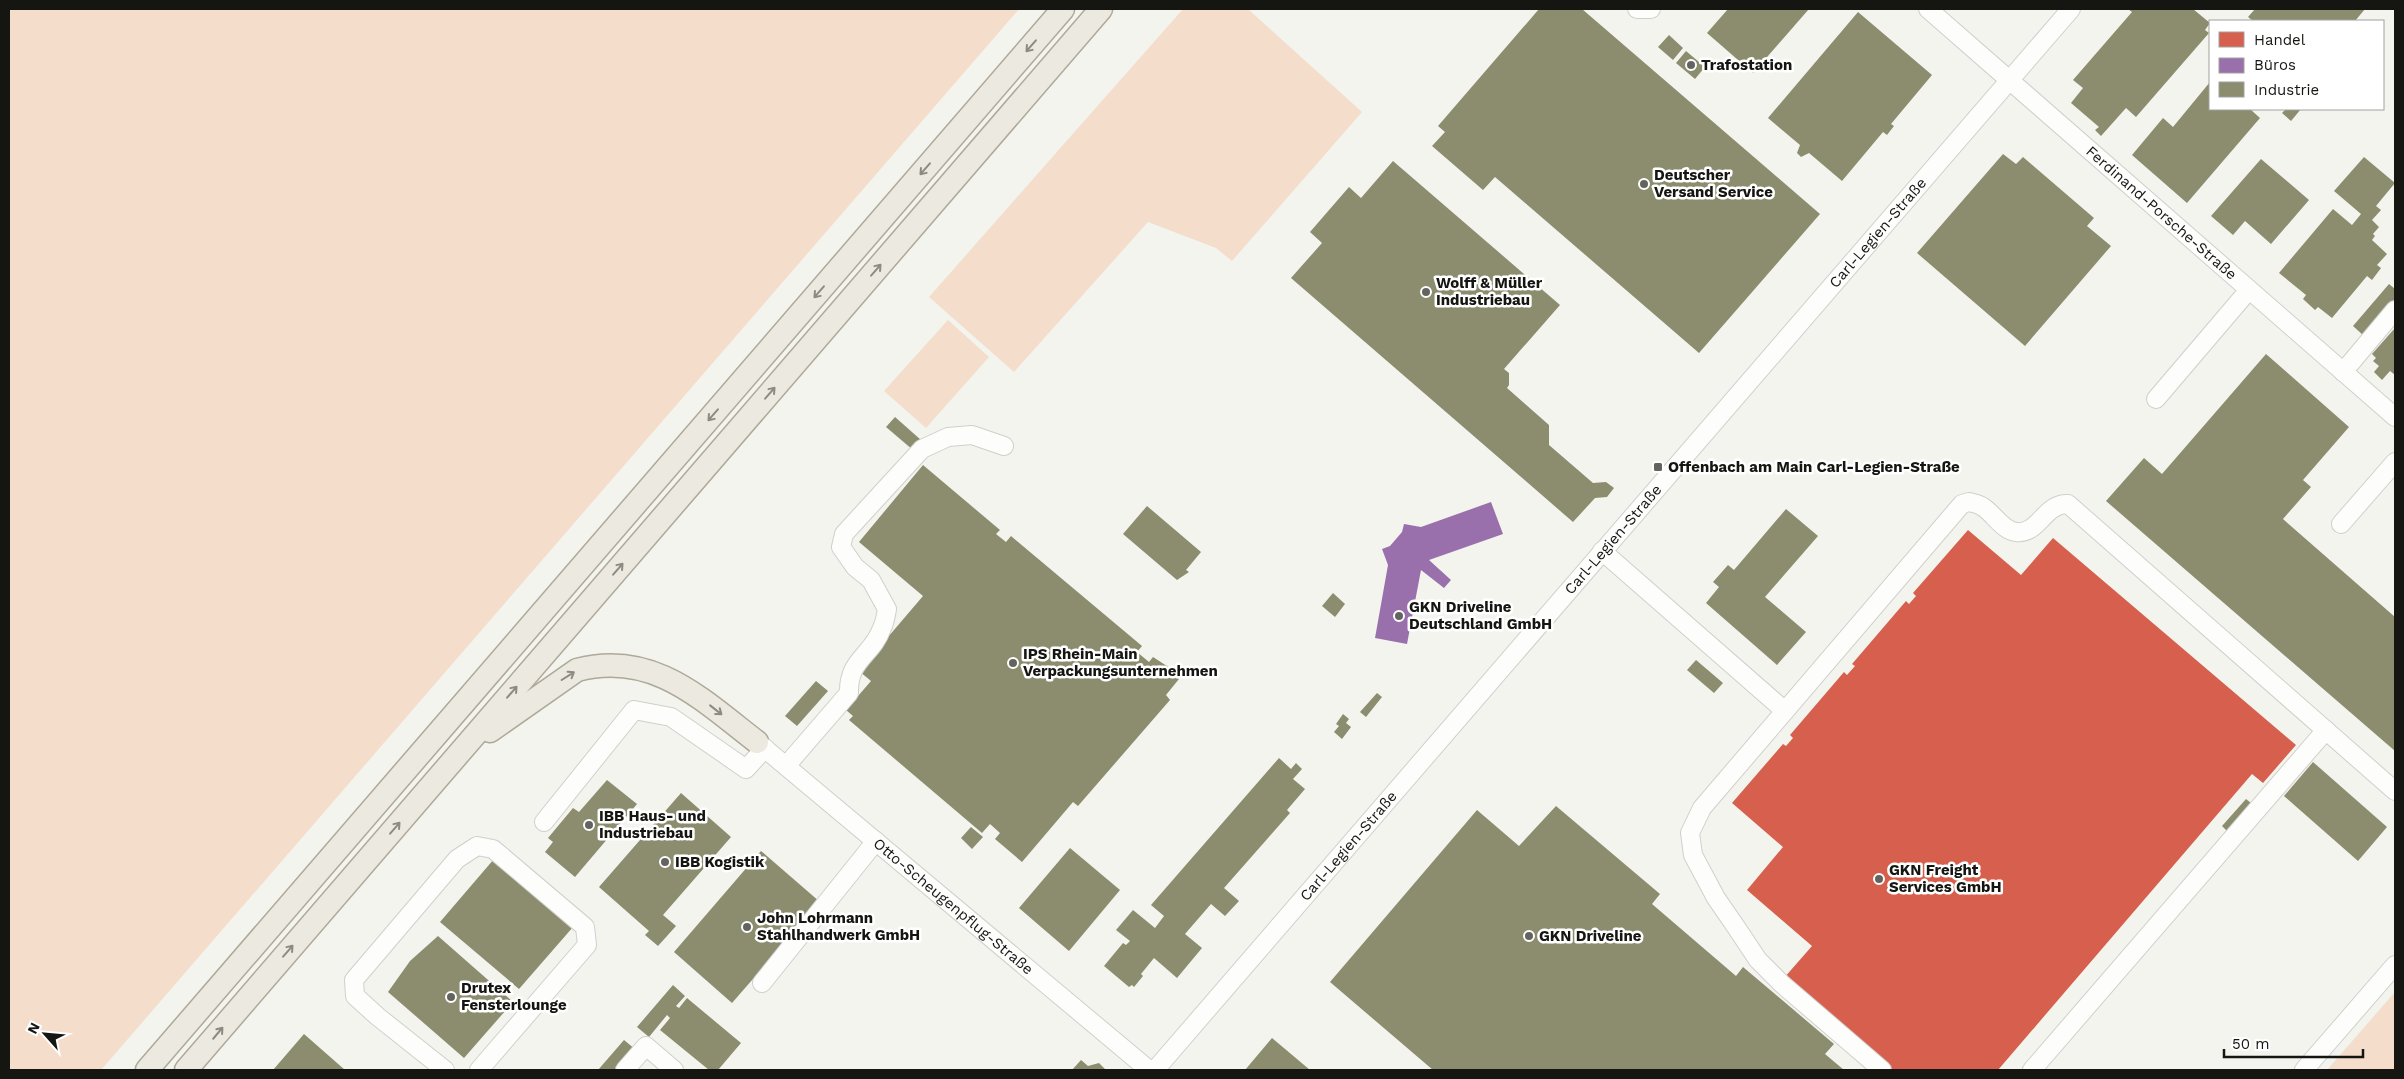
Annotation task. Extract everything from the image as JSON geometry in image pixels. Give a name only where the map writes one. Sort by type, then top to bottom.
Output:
[{"type":"main road","points":[[147,1070],[1063,9]]},
{"type":"main road","points":[[186,1070],[1101,9]]},
{"type":"main road","points":[[457,756],[570,674],[577,670],[604,665],[636,667],[675,682],[704,700],[761,745]]},
{"type":"street","points":[[1637,9],[1651,9]]},
{"type":"street","name":"Ferdinand-Porsche-Straße","points":[[1928,9],[2395,418]]},
{"type":"street","name":"Carl-Legien-Straße","points":[[1155,1070],[2072,9]]},
{"type":"street","points":[[2156,399],[2248,291]]},
{"type":"street","points":[[2343,372],[2395,310]]},
{"type":"street","points":[[786,766],[849,693],[849,680],[852,670],[878,636],[884,623],[887,609],[871,580],[854,567],[841,547],[844,534],[922,449],[948,437],[972,435],[1004,446]]},
{"type":"street","points":[[2341,524],[2395,462]]},
{"type":"street","points":[[1882,1070],[1782,984],[1758,960],[1716,898],[1693,855],[1690,833],[1702,808],[1962,504],[1968,502],[1982,506],[2008,530],[2015,532],[2025,532],[2032,528],[2051,508],[2059,504],[2068,504],[2395,791]]},
{"type":"street","points":[[1602,551],[1785,711]]},
{"type":"street","points":[[544,822],[634,710],[671,717],[746,769],[761,745]]},
{"type":"street","points":[[2032,1070],[2326,730]]},
{"type":"street","name":"Otto-Scheugenpflug-Straße","points":[[761,745],[1150,1070]]},
{"type":"street","points":[[762,983],[876,841]]},
{"type":"street","points":[[445,1070],[355,996],[354,980],[457,858],[477,846],[493,849],[585,927],[587,945],[479,1070]]},
{"type":"street","points":[[2304,1070],[2395,965]]},
{"type":"street","points":[[625,1070],[646,1046],[674,1070]]},
{"type":"shaded area","points":[[9,9],[1019,9],[101,1070],[9,1070]]},
{"type":"shaded area","points":[[1183,9],[1248,9],[1362,112],[1232,261],[1216,248],[1148,222],[1014,372],[929,297]]},
{"type":"shaded area","points":[[948,320],[989,357],[926,428],[884,391]]},
{"type":"shaded area","points":[[2395,992],[2395,1070],[2327,1070]]},
{"type":"building: Handel","points":[[1968,530],[2021,575],[2053,538],[2296,745],[2263,783],[2252,774],[1998,1070],[1892,1070],[1784,978],[1812,946],[1747,890],[1783,847],[1732,803],[1783,744],[1786,746],[1793,738],[1790,735],[1844,672],[1847,675],[1855,666],[1852,664],[1906,601],[1909,604],[1916,596],[1913,593]]},
{"type":"building: Büros","points":[[1491,502],[1503,534],[1429,560],[1451,580],[1444,588],[1421,570],[1407,644],[1375,638],[1388,565],[1382,549],[1390,546],[1402,532],[1404,524],[1421,527]]},
{"type":"building: Industrie","name":"Deutscher Versand Service","points":[[1539,9],[1582,9],[1820,214],[1699,353],[1495,177],[1483,190],[1432,146],[1445,132],[1438,126]]},
{"type":"building: Industrie","points":[[1728,9],[1809,9],[1753,73],[1707,33]]},
{"type":"building: Industrie","points":[[2128,9],[2193,9],[2209,22],[2205,30],[2209,33],[2136,117],[2126,108],[2101,136],[2095,130],[2099,127],[2071,103],[2083,88],[2073,80],[2132,12]]},
{"type":"building: Industrie","points":[[2255,9],[2365,9],[2356,20],[2252,20],[2248,17]]},
{"type":"building: Industrie","points":[[1858,12],[1932,75],[1891,124],[1894,126],[1887,135],[1883,132],[1842,181],[1809,153],[1801,157],[1797,153],[1800,145],[1768,118]]},
{"type":"building: Industrie","points":[[1669,35],[1683,48],[1673,60],[1658,47]]},
{"type":"building: Industrie","name":"Trafostation","points":[[1686,51],[1705,67],[1695,79],[1676,63]]},
{"type":"building: Industrie","points":[[2209,83],[2209,110],[2251,110],[2260,118],[2187,203],[2132,155],[2163,118],[2173,127]]},
{"type":"building: Industrie","points":[[2285,110],[2300,110],[2291,121],[2282,113]]},
{"type":"building: Industrie","points":[[2003,154],[2016,164],[2023,157],[2094,218],[2087,226],[2111,246],[2025,346],[1917,253]]},
{"type":"building: Industrie","points":[[2364,157],[2395,183],[2376,206],[2381,210],[2372,220],[2379,227],[2373,234],[2375,236],[2372,240],[2387,254],[2377,265],[2381,268],[2372,280],[2367,276],[2332,318],[2318,307],[2315,310],[2303,299],[2306,295],[2279,273],[2333,209],[2352,225],[2361,214],[2334,191]]},
{"type":"building: Industrie","points":[[2261,159],[2309,200],[2271,244],[2245,221],[2233,235],[2211,216]]},
{"type":"building: Industrie","name":"Wolff & Müller Industriebau","points":[[1393,161],[1560,305],[1504,369],[1509,373],[1509,385],[1507,388],[1549,425],[1549,445],[1593,483],[1606,482],[1614,488],[1607,497],[1595,498],[1573,522],[1291,278],[1322,243],[1310,232],[1349,187],[1361,198]]},
{"type":"building: Industrie","points":[[2389,284],[2395,289],[2395,299],[2364,336],[2353,326]]},
{"type":"building: Industrie","points":[[2395,328],[2395,375],[2390,371],[2382,380],[2374,372],[2379,366],[2373,361],[2376,358],[2372,354]]},
{"type":"building: Industrie","points":[[2266,354],[2349,427],[2303,480],[2311,487],[2283,519],[2395,617],[2395,751],[2106,501],[2144,458],[2162,474]]},
{"type":"building: Industrie","points":[[895,417],[921,440],[913,450],[886,427]]},
{"type":"building: Industrie","name":"IPS Rhein-Main Verpackungsunternehmen","points":[[923,465],[1000,530],[996,534],[1006,542],[1011,536],[1142,646],[1137,652],[1149,662],[1153,657],[1170,668],[1168,670],[1179,679],[1166,695],[1170,700],[1078,806],[1073,802],[1022,862],[995,839],[1000,833],[990,824],[982,833],[849,720],[853,716],[846,710],[871,681],[859,671],[923,596],[859,542]]},
{"type":"building: Industrie","points":[[1147,506],[1201,552],[1186,570],[1189,572],[1177,580],[1123,534]]},
{"type":"building: Industrie","points":[[1786,509],[1818,536],[1765,597],[1806,632],[1777,665],[1706,603],[1719,587],[1713,582],[1728,565],[1734,570]]},
{"type":"building: Industrie","points":[[1333,593],[1345,604],[1335,617],[1322,606]]},
{"type":"building: Industrie","points":[[1696,660],[1723,683],[1714,693],[1687,670]]},
{"type":"building: Industrie","points":[[816,681],[828,691],[797,726],[785,716]]},
{"type":"building: Industrie","points":[[1377,693],[1382,697],[1366,717],[1360,712]]},
{"type":"building: Industrie","points":[[1343,714],[1349,719],[1346,723],[1351,727],[1342,739],[1334,732],[1339,726],[1336,724]]},
{"type":"building: Industrie","points":[[1279,758],[1291,769],[1296,763],[1302,769],[1293,779],[1305,789],[1287,810],[1290,813],[1224,888],[1239,901],[1225,916],[1211,904],[1185,934],[1202,948],[1177,978],[1154,958],[1141,974],[1143,976],[1134,987],[1132,985],[1129,987],[1104,966],[1123,943],[1126,945],[1130,941],[1116,930],[1133,910],[1155,928],[1164,916],[1151,905]]},
{"type":"building: Industrie","points":[[2313,762],[2387,827],[2358,861],[2284,796]]},
{"type":"building: Industrie","name":"IBB Haus- und Industriebau","points":[[607,780],[637,804],[575,877],[545,852],[553,842],[548,838],[573,808],[579,812]]},
{"type":"building: Industrie","name":"IBB Kogistik","points":[[681,793],[731,837],[663,915],[676,926],[658,946],[645,935],[649,931],[599,887]]},
{"type":"building: Industrie","points":[[2246,799],[2251,803],[2227,831],[2222,826]]},
{"type":"building: Industrie","name":"GKN Driveline","points":[[1556,806],[1660,894],[1652,904],[1736,976],[1743,967],[1834,1044],[1825,1054],[1844,1070],[1433,1070],[1330,982],[1477,810],[1519,846]]},
{"type":"building: Industrie","points":[[971,827],[983,837],[972,849],[961,838]]},
{"type":"building: Industrie","points":[[1070,848],[1120,890],[1069,951],[1019,908]]},
{"type":"building: Industrie","name":"John Lohrmann Stahlhandwerk GmbH","points":[[761,851],[820,902],[732,1003],[674,952]]},
{"type":"building: Industrie","points":[[494,859],[573,927],[519,989],[440,922]]},
{"type":"building: Industrie","name":"Drutex Fensterlounge","points":[[438,936],[513,1002],[464,1058],[388,992],[410,961]]},
{"type":"building: Industrie","points":[[673,985],[685,996],[676,1006],[679,1008],[687,998],[741,1043],[718,1070],[709,1070],[660,1030],[670,1018],[667,1015],[649,1037],[637,1027]]},
{"type":"building: Industrie","points":[[304,1034],[345,1070],[273,1070]]},
{"type":"building: Industrie","points":[[1272,1038],[1310,1070],[1245,1070]]},
{"type":"building: Industrie","points":[[624,1040],[636,1050],[619,1070],[598,1070]]},
{"type":"building: Industrie","points":[[1081,1060],[1088,1066],[1099,1063],[1106,1070],[1072,1070]]},
{"type":"place","name":"Trafostation","points":[[1691,65]]},
{"type":"place","name":"Deutscher Versand Service","points":[[1644,184]]},
{"type":"place","name":"Wolff & Müller Industriebau","points":[[1426,292]]},
{"type":"place","name":"Offenbach am Main Carl-Legien-Straße","points":[[1658,467]]},
{"type":"place","name":"GKN Driveline Deutschland GmbH","points":[[1399,616]]},
{"type":"place","name":"IPS Rhein-Main Verpackungsunternehmen","points":[[1013,663]]},
{"type":"place","name":"IBB Haus- und Industriebau","points":[[589,825]]},
{"type":"place","name":"IBB Kogistik","points":[[665,862]]},
{"type":"place","name":"GKN Freight Services GmbH","points":[[1879,879]]},
{"type":"place","name":"John Lohrmann Stahlhandwerk GmbH","points":[[747,927]]},
{"type":"place","name":"GKN Driveline","points":[[1529,936]]},
{"type":"place","name":"Drutex Fensterlounge","points":[[451,997]]}]
